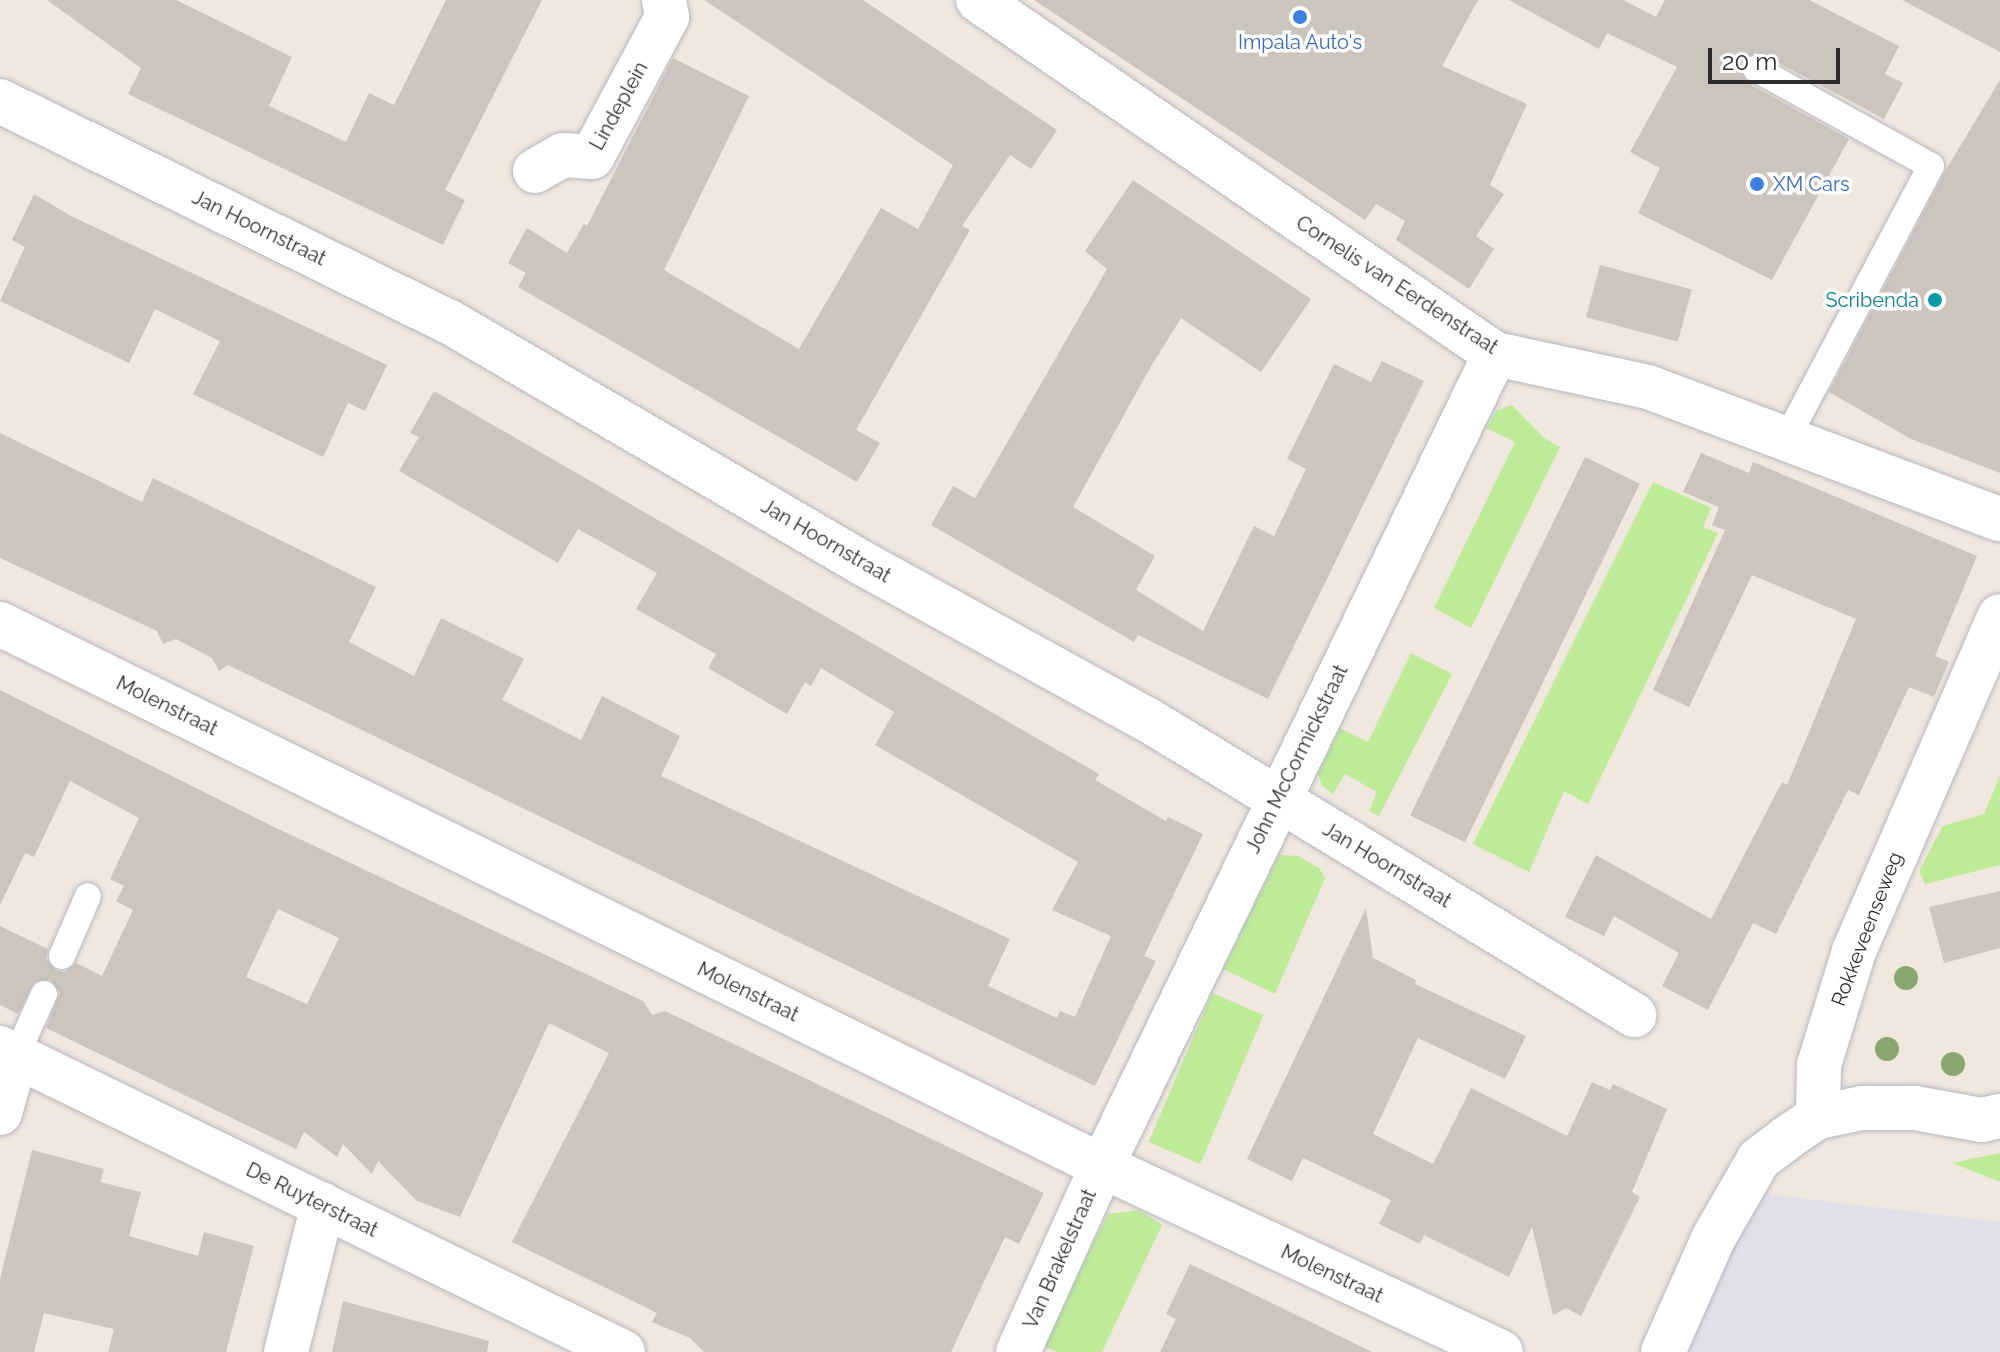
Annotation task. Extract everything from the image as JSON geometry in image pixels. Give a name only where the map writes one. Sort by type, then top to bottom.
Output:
[{"type":"street","name":"Lindeplein","points":[[535,171],[563,155],[592,157],[667,17],[664,0]]},
{"type":"street","name":"Cornelis van Eerdenstraat","points":[[978,0],[1495,354],[1648,387],[1788,436],[2000,519]]},
{"type":"street","name":"Jan Hoornstraat","points":[[0,101],[448,321],[1278,798],[1634,1015]]},
{"type":"street","name":"John McCormickstraat","points":[[1102,1166],[1495,354]]},
{"type":"street","name":"Rokkeveenseweg","points":[[1818,1117],[1819,1065],[1854,951],[2000,616]]},
{"type":"street","name":"Molenstraat","points":[[0,624],[1102,1166],[1501,1352]]},
{"type":"street","points":[[0,1113],[8,1052]]},
{"type":"street","name":"De Ruyterstraat","points":[[8,1052],[623,1352]]},
{"type":"street","points":[[1663,1352],[1714,1237],[1759,1159],[1818,1117],[1862,1108],[1915,1108],[1982,1120],[2000,1116]]},
{"type":"street","name":"Van Brakelstraat","points":[[1027,1349],[1102,1166]]},
{"type":"street","points":[[286,1352],[323,1205]]},
{"type":"lane","points":[[1756,69],[1931,166],[1788,436]]},
{"type":"lane","points":[[62,956],[88,896]]},
{"type":"lane","points":[[8,1052],[44,994]]},
{"type":"shaded area","points":[[1758,1193],[2000,1222],[2000,1352],[1683,1352]]},
{"type":"green space","points":[[1512,405],[1544,438],[1560,447],[1471,628],[1434,608],[1515,442],[1486,428],[1496,411]]},
{"type":"green space","points":[[1653,482],[1711,508],[1703,527],[1718,533],[1588,804],[1564,791],[1529,872],[1473,844]]},
{"type":"green space","points":[[1411,653],[1452,674],[1379,816],[1369,811],[1377,792],[1345,774],[1333,794],[1322,786],[1318,773],[1340,728],[1368,742]]},
{"type":"green space","points":[[2000,776],[2000,865],[1925,884],[1919,871],[1943,826],[1984,814]]},
{"type":"green space","points":[[1279,855],[1298,856],[1319,868],[1325,878],[1275,994],[1223,969]]},
{"type":"green space","points":[[1212,993],[1264,1015],[1200,1164],[1149,1142]]},
{"type":"green space","points":[[2000,1153],[2000,1182],[1952,1163]]},
{"type":"green space","points":[[1139,1210],[1162,1225],[1102,1352],[1057,1352],[1042,1345],[1108,1214]]},
{"type":"building","points":[[47,0],[176,0],[292,57],[269,106],[346,142],[369,93],[394,105],[446,0],[542,0],[445,190],[465,200],[443,245],[128,94],[141,68]]},
{"type":"building","points":[[704,0],[863,0],[1057,130],[1031,169],[1010,155],[962,226],[970,230],[856,430],[880,443],[857,482],[518,287],[526,273],[508,263],[527,228],[567,253],[584,224],[587,226],[673,58],[749,96],[664,270],[799,349],[881,208],[918,229],[953,165]]},
{"type":"building","points":[[1034,0],[1478,0],[1442,66],[1527,104],[1490,185],[1504,194],[1476,236],[1494,249],[1469,289],[1396,240],[1405,221],[1376,204],[1365,220]]},
{"type":"building","points":[[1509,0],[1623,0],[1656,17],[1665,0],[1809,0],[1899,46],[1885,74],[1903,83],[1884,119],[1764,55],[1755,53],[1742,61],[1740,70],[1748,83],[1849,139],[1772,280],[1638,213],[1660,168],[1630,152],[1677,67],[1607,33],[1599,49]]},
{"type":"building","points":[[1902,0],[2000,0],[2000,52]]},
{"type":"building","name":"Scribenda","points":[[2000,80],[2000,473],[1909,438],[1829,392],[1947,168]]},
{"type":"building","points":[[1133,180],[1311,299],[1261,372],[1181,318],[1150,368],[1073,507],[1155,556],[1136,590],[1203,631],[1254,526],[1274,536],[1306,469],[1287,459],[1334,364],[1371,382],[1382,361],[1424,381],[1268,699],[1138,635],[1134,642],[931,525],[953,486],[975,498],[1107,269],[1085,251]]},
{"type":"building","points":[[34,194],[71,216],[387,365],[365,411],[348,403],[323,457],[193,394],[220,341],[155,309],[129,363],[0,301],[25,247],[12,240]]},
{"type":"building","points":[[1600,265],[1692,290],[1678,342],[1586,317]]},
{"type":"building","points":[[434,391],[1099,774],[1095,780],[1166,821],[1168,817],[1203,834],[1144,956],[1156,961],[1095,1086],[228,665],[219,671],[212,658],[176,639],[163,644],[157,631],[0,558],[0,433],[142,502],[153,478],[376,587],[349,642],[414,676],[441,618],[524,659],[502,700],[581,740],[602,696],[680,736],[661,776],[1010,939],[988,986],[1057,1018],[1060,1011],[1075,1017],[1111,936],[1052,910],[1078,862],[875,745],[894,712],[821,668],[811,686],[805,682],[787,714],[708,668],[716,654],[636,609],[657,573],[578,529],[558,563],[399,471],[419,437],[410,433]]},
{"type":"building","points":[[1701,453],[1749,473],[1753,462],[1977,556],[1935,656],[1949,662],[1934,697],[1909,687],[1859,795],[1848,790],[1776,934],[1753,923],[1708,1010],[1662,986],[1679,953],[1614,916],[1604,936],[1565,917],[1596,855],[1711,919],[1782,782],[1787,785],[1856,619],[1752,575],[1689,707],[1653,690],[1725,530],[1712,525],[1719,507],[1683,492]]},
{"type":"building","points":[[1585,457],[1640,484],[1465,842],[1410,816]]},
{"type":"building","points":[[0,690],[270,825],[643,1001],[652,1015],[665,1011],[1044,1193],[1019,1244],[1005,1237],[951,1352],[704,1352],[690,1338],[652,1322],[657,1313],[512,1242],[609,1053],[549,1023],[460,1217],[417,1201],[378,1161],[372,1174],[343,1144],[337,1157],[304,1132],[296,1149],[46,1028],[60,993],[51,980],[34,982],[18,1014],[0,1005],[0,926],[48,949],[46,959],[55,970],[65,972],[76,963],[102,976],[133,910],[116,901],[124,886],[110,879],[139,818],[70,781],[34,857],[25,853],[0,905]],"holes":[[[278,909],[339,938],[307,1004],[246,977]]]},
{"type":"building","points":[[2000,891],[2000,948],[1944,963],[1929,907]]},
{"type":"building","points":[[1366,908],[1373,958],[1416,980],[1415,984],[1526,1036],[1505,1079],[1418,1038],[1373,1134],[1433,1164],[1471,1088],[1567,1136],[1592,1082],[1610,1090],[1613,1084],[1667,1109],[1632,1192],[1640,1197],[1581,1316],[1566,1308],[1553,1315],[1532,1227],[1509,1277],[1424,1235],[1420,1244],[1379,1224],[1391,1200],[1303,1158],[1292,1181],[1247,1159]]},
{"type":"building","points":[[32,1150],[104,1169],[100,1182],[141,1192],[129,1236],[198,1256],[204,1232],[254,1246],[226,1352],[108,1352],[114,1329],[44,1313],[34,1352],[0,1352],[0,1279]]},
{"type":"building","points":[[1190,1264],[1372,1352],[1160,1352],[1176,1319],[1166,1314]]},
{"type":"building","points":[[343,1301],[489,1341],[487,1352],[332,1352]]},
{"type":"place","name":"Impala Auto's","points":[[1300,17]]},
{"type":"place","name":"XM Cars","points":[[1757,184]]},
{"type":"place","name":"Scribenda","points":[[1935,300]]}]
